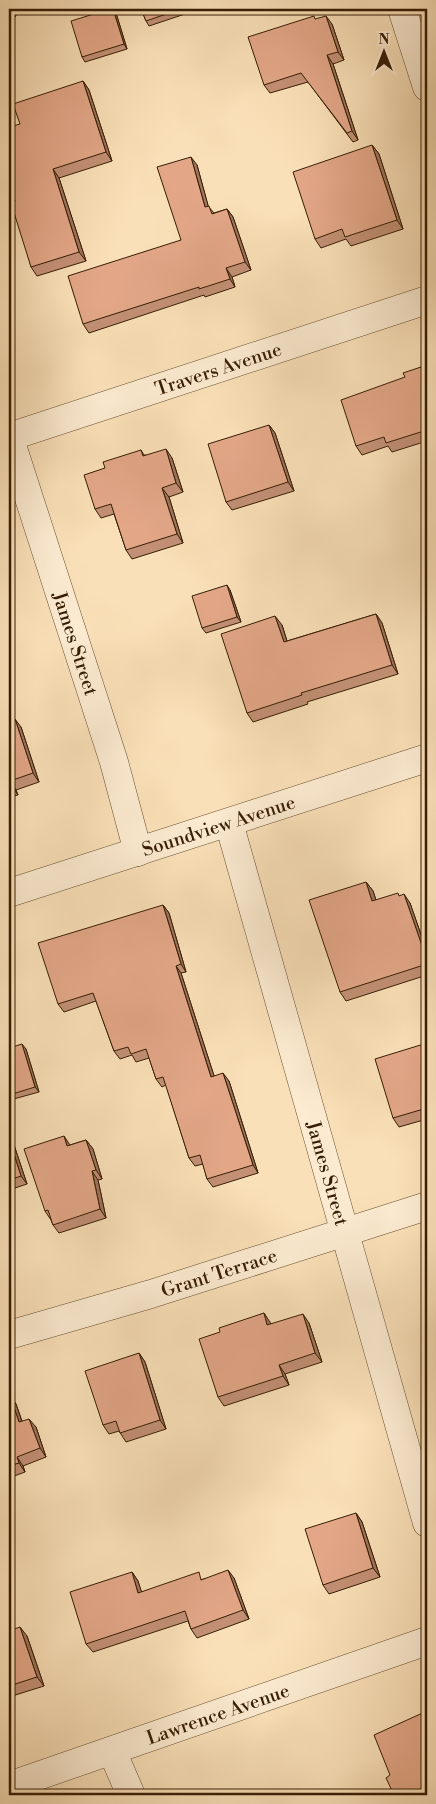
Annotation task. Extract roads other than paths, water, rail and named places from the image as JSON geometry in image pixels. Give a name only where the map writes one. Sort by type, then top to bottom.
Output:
[{"type":"street","points":[[402,9],[427,87]]},
{"type":"street","name":"Travers Avenue","points":[[9,436],[427,300]]},
{"type":"street","name":"James Street","points":[[9,436],[114,762],[138,852]]},
{"type":"street","name":"Soundview Avenue","points":[[9,893],[427,758]]},
{"type":"street","name":"James Street","points":[[229,822],[427,1523]]},
{"type":"street","name":"Grant Terrace","points":[[9,1335],[151,1294],[427,1206]]},
{"type":"street","name":"Lawrence Avenue","points":[[9,1786],[427,1641]]},
{"type":"street","points":[[112,1751],[131,1795]]}]
